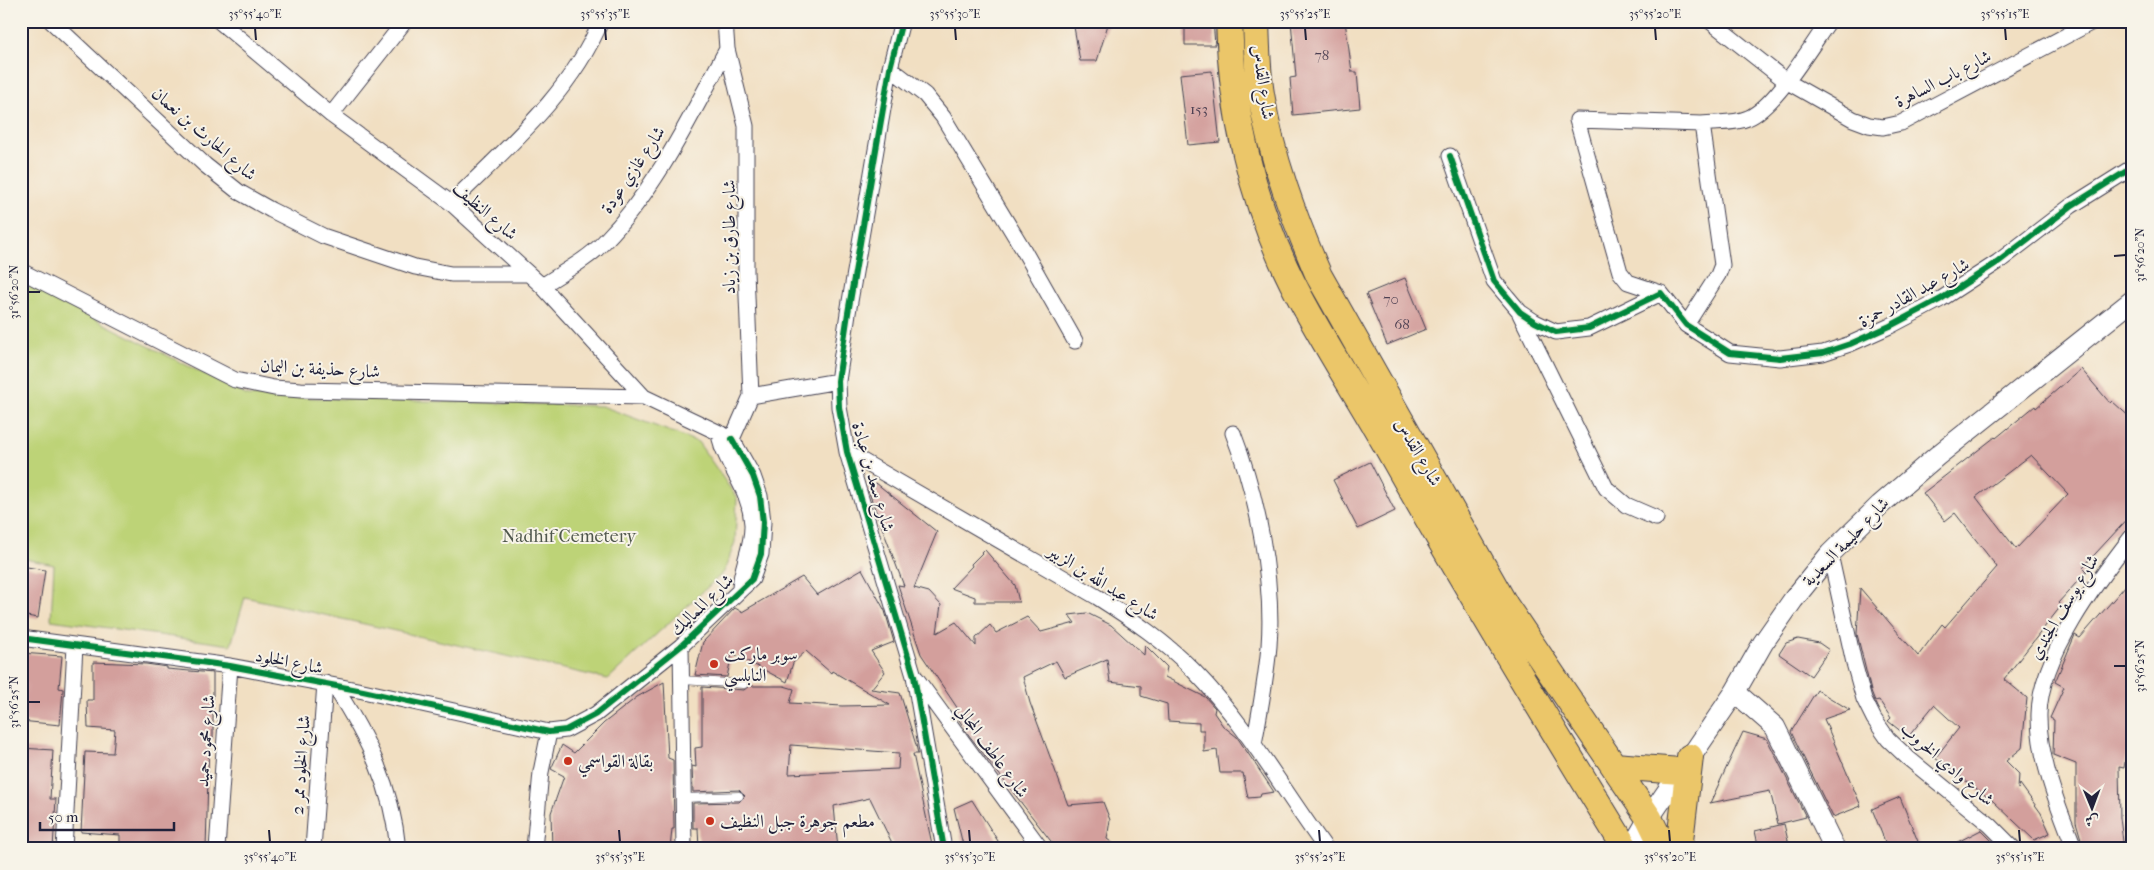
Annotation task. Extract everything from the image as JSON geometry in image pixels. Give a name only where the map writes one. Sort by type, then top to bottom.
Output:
[{"type":"highway","name":"شارع القدس","points":[[1229,21],[1236,106],[1242,136],[1266,220],[1292,282],[1456,570],[1626,849]]},
{"type":"highway","name":"شارع القدس","points":[[1256,21],[1261,94],[1279,168],[1294,220],[1319,276],[1505,605],[1649,818],[1664,849]]},
{"type":"highway","points":[[1614,766],[1685,764],[1679,849]]},
{"type":"street","name":"شارع الحارث بن نعمان","points":[[51,21],[205,165],[239,192],[271,210],[322,236],[415,267],[451,274],[528,274]]},
{"type":"street","name":"شارع النظيف","points":[[219,21],[331,115],[451,203],[542,286],[644,396],[724,439]]},
{"type":"street","points":[[331,115],[405,21]]},
{"type":"street","points":[[451,203],[542,113],[581,59],[601,21]]},
{"type":"street","name":"شارع طارق بن زياد","points":[[724,439],[751,396],[746,271],[746,126],[727,49],[725,21]]},
{"type":"street","name":"شارع سعد بن عبادة","points":[[902,21],[890,68],[848,313],[838,381],[839,407],[847,452],[914,676],[944,849]]},
{"type":"street","name":"شارع باب الساهرة","points":[[1710,21],[1786,81],[1853,119],[1868,125],[1883,127],[1901,122],[2094,21]]},
{"type":"street","points":[[1661,293],[1628,282],[1620,272],[1577,120],[1702,124],[1749,118],[1766,105],[1786,81],[1829,21]]},
{"type":"street","name":"شارع غازي عودة","points":[[542,286],[603,243],[627,216],[652,182],[678,139],[727,49]]},
{"type":"street","points":[[890,68],[925,95],[943,117],[1023,249],[1075,342]]},
{"type":"street","points":[[1686,325],[1718,275],[1722,265],[1702,124]]},
{"type":"street","points":[[1450,156],[1494,281],[1520,312],[1606,488],[1626,505],[1656,518]]},
{"type":"street","name":"شارع عبد القادر حمزة","points":[[1661,293],[1686,325],[1730,353],[1757,357],[1800,357],[1823,353],[1850,344],[1890,326],[1970,282],[2071,206],[2133,166]]},
{"type":"street","name":"شارع حذيفة بن اليمان","points":[[21,271],[235,380],[250,384],[300,390],[644,396]]},
{"type":"street","points":[[1520,312],[1546,329],[1570,332],[1589,328],[1661,293]]},
{"type":"street","name":"شارع حليمة السعدية","points":[[1631,849],[1649,818],[1734,692],[1783,614],[1830,554],[1880,505],[1936,456],[2133,300]]},
{"type":"street","points":[[751,396],[838,381]]},
{"type":"street","points":[[1233,433],[1244,462],[1257,510],[1268,604],[1269,644],[1254,744]]},
{"type":"street","name":"شارع المماليك","points":[[549,732],[566,730],[596,714],[681,646],[744,582],[761,554],[764,522],[760,496],[753,476],[724,439]]},
{"type":"street","name":"شارع عبد الله بن الزبير","points":[[847,452],[1128,617],[1193,669],[1254,744],[1326,849]]},
{"type":"street","name":"شارع يوسف الجندي","points":[[2075,849],[2050,779],[2040,730],[2040,695],[2046,675],[2064,637],[2112,561],[2133,535]]},
{"type":"street","name":"شارع وادي الخروب","points":[[1830,554],[1854,663],[1864,699],[1874,719],[1888,739],[1908,758],[1990,826],[2014,849]]},
{"type":"street","name":"شارع الخلود","points":[[21,638],[230,666],[330,685],[549,732]]},
{"type":"street","points":[[64,849],[76,646]]},
{"type":"street","points":[[681,646],[684,849]]},
{"type":"street","name":"شارع محمود حميد","points":[[217,849],[230,666]]},
{"type":"street","name":"شارع عاطف المجالي","points":[[914,676],[1041,849]]},
{"type":"street","points":[[330,685],[365,735],[378,766],[396,826],[398,849]]},
{"type":"street","name":"شارع الخلود ممر 2","points":[[313,849],[330,685]]},
{"type":"street","points":[[1734,692],[1775,727],[1835,849]]},
{"type":"street","points":[[534,849],[541,772],[549,732]]},
{"type":"lane","points":[[682,680],[744,684]]},
{"type":"lane","points":[[684,798],[739,796]]},
{"type":"green space","name":"Nadhif Cemetery","points":[[21,282],[248,396],[602,406],[698,442],[737,498],[735,542],[724,572],[608,679],[245,597],[231,645],[51,620],[54,565],[21,558]]},
{"type":"building","points":[[1073,21],[1109,21],[1097,61],[1080,61]]},
{"type":"building","points":[[1191,21],[1213,21],[1215,45],[1185,45],[1185,23]]},
{"type":"building","points":[[1291,21],[1345,21],[1352,72],[1357,72],[1360,108],[1293,115],[1290,78],[1296,77]]},
{"type":"building","points":[[1212,71],[1220,142],[1188,145],[1180,74]]},
{"type":"building","points":[[1405,278],[1426,329],[1387,345],[1366,294]]},
{"type":"building","points":[[2081,369],[2110,403],[2112,401],[2133,420],[2133,513],[2083,567],[2087,571],[2058,603],[2061,606],[2004,679],[2027,698],[2022,748],[2006,761],[2019,774],[2018,789],[2020,784],[2041,813],[2050,833],[2034,840],[1993,801],[1935,758],[1959,728],[1934,705],[1908,737],[1888,721],[1891,718],[1879,700],[1875,701],[1871,691],[1857,634],[1860,588],[1918,656],[1942,624],[1945,627],[1997,567],[1955,513],[1945,521],[1923,493],[2035,406],[2036,408]],"holes":[[[2031,455],[2068,494],[2016,549],[1976,497]]]},
{"type":"building","points":[[1370,462],[1395,511],[1358,529],[1333,480]]},
{"type":"building","points":[[876,483],[937,532],[914,588],[929,592],[941,605],[937,633],[956,622],[976,646],[976,638],[990,625],[996,633],[1027,617],[1041,632],[1075,623],[1069,615],[1087,613],[1111,625],[1144,655],[1145,645],[1167,667],[1165,677],[1205,697],[1215,708],[1214,713],[1223,726],[1237,737],[1274,792],[1261,794],[1260,797],[1248,798],[1243,773],[1220,773],[1217,750],[1204,752],[1204,730],[1199,730],[1199,723],[1168,721],[1167,704],[1141,696],[1141,686],[1110,682],[1107,659],[1065,677],[1056,661],[1023,677],[1030,703],[1068,805],[1103,802],[1110,820],[1107,839],[1121,849],[1057,849],[968,734],[954,712],[958,709],[921,654],[898,585],[904,586],[868,490]]},
{"type":"building","points":[[985,550],[1015,585],[1019,602],[975,602],[975,597],[951,588]]},
{"type":"building","points":[[21,566],[45,570],[38,618],[21,615]]},
{"type":"building","points":[[862,569],[885,611],[894,642],[871,651],[885,672],[871,689],[900,693],[918,754],[913,754],[933,849],[895,849],[870,798],[834,806],[838,849],[699,849],[698,828],[693,828],[693,803],[739,802],[745,796],[739,790],[693,792],[692,766],[696,767],[695,748],[702,747],[702,687],[744,690],[749,686],[784,686],[794,689],[790,703],[842,706],[890,705],[832,671],[831,673],[806,651],[793,663],[787,682],[732,653],[727,677],[695,675],[703,642],[735,608],[742,612],[802,577],[817,595]],"holes":[[[791,745],[899,753],[898,769],[789,774]]]},
{"type":"building","points":[[2133,577],[2133,725],[2131,724],[2124,768],[2119,767],[2120,818],[2124,849],[2084,849],[2076,822],[2076,764],[2053,755],[2054,720],[2050,718],[2064,687],[2055,682],[2075,635],[2080,638]]},
{"type":"building","points":[[1798,639],[1819,643],[1829,650],[1811,676],[1779,654],[1786,643]]},
{"type":"building","points":[[21,653],[62,656],[59,688],[63,689],[60,725],[21,721],[23,679],[21,679]]},
{"type":"building","points":[[93,662],[146,664],[167,667],[167,669],[213,673],[213,739],[209,739],[206,849],[120,849],[120,835],[81,832],[85,752],[113,753],[115,730],[88,728],[87,700],[93,700]]},
{"type":"building","points":[[664,682],[668,758],[673,760],[674,829],[672,829],[670,849],[552,849],[551,813],[564,776],[551,769],[562,745],[574,753],[604,723],[637,697]]},
{"type":"building","points":[[1817,690],[1850,710],[1824,719],[1861,806],[1833,817],[1791,732]]},
{"type":"building","points":[[1743,732],[1767,739],[1806,817],[1778,824],[1770,791],[1710,803]]},
{"type":"building","points":[[21,748],[53,750],[50,799],[56,799],[53,849],[21,849]]},
{"type":"building","points":[[1900,797],[1921,849],[1888,849],[1872,809]]},
{"type":"building","points":[[972,800],[1003,849],[964,849],[954,808]]},
{"type":"building","points":[[1784,824],[1790,849],[1759,849],[1755,831]]},
{"type":"building","points":[[1981,830],[2000,849],[1944,849]]},
{"type":"cycle path","points":[[902,21],[890,68],[848,313],[838,381],[839,407],[847,452],[914,676],[944,849]]},
{"type":"cycle path","points":[[1450,156],[1494,281],[1520,312],[1535,322],[1556,332],[1589,328],[1661,293],[1686,325],[1730,353],[1780,358],[1823,353],[1850,344],[1890,326],[1941,299],[1998,262],[2071,206],[2133,167]]},
{"type":"cycle path","points":[[21,638],[230,666],[363,691],[549,732],[566,730],[596,714],[681,646],[752,579],[761,554],[763,522],[760,496],[753,476],[732,439]]},
{"type":"place","name":"سوبر ماركت النابلسي","points":[[714,664]]},
{"type":"place","name":"بقالة القواسمي","points":[[568,761]]},
{"type":"place","name":"مطعم جوهرة جبل النظيف","points":[[710,821]]}]
